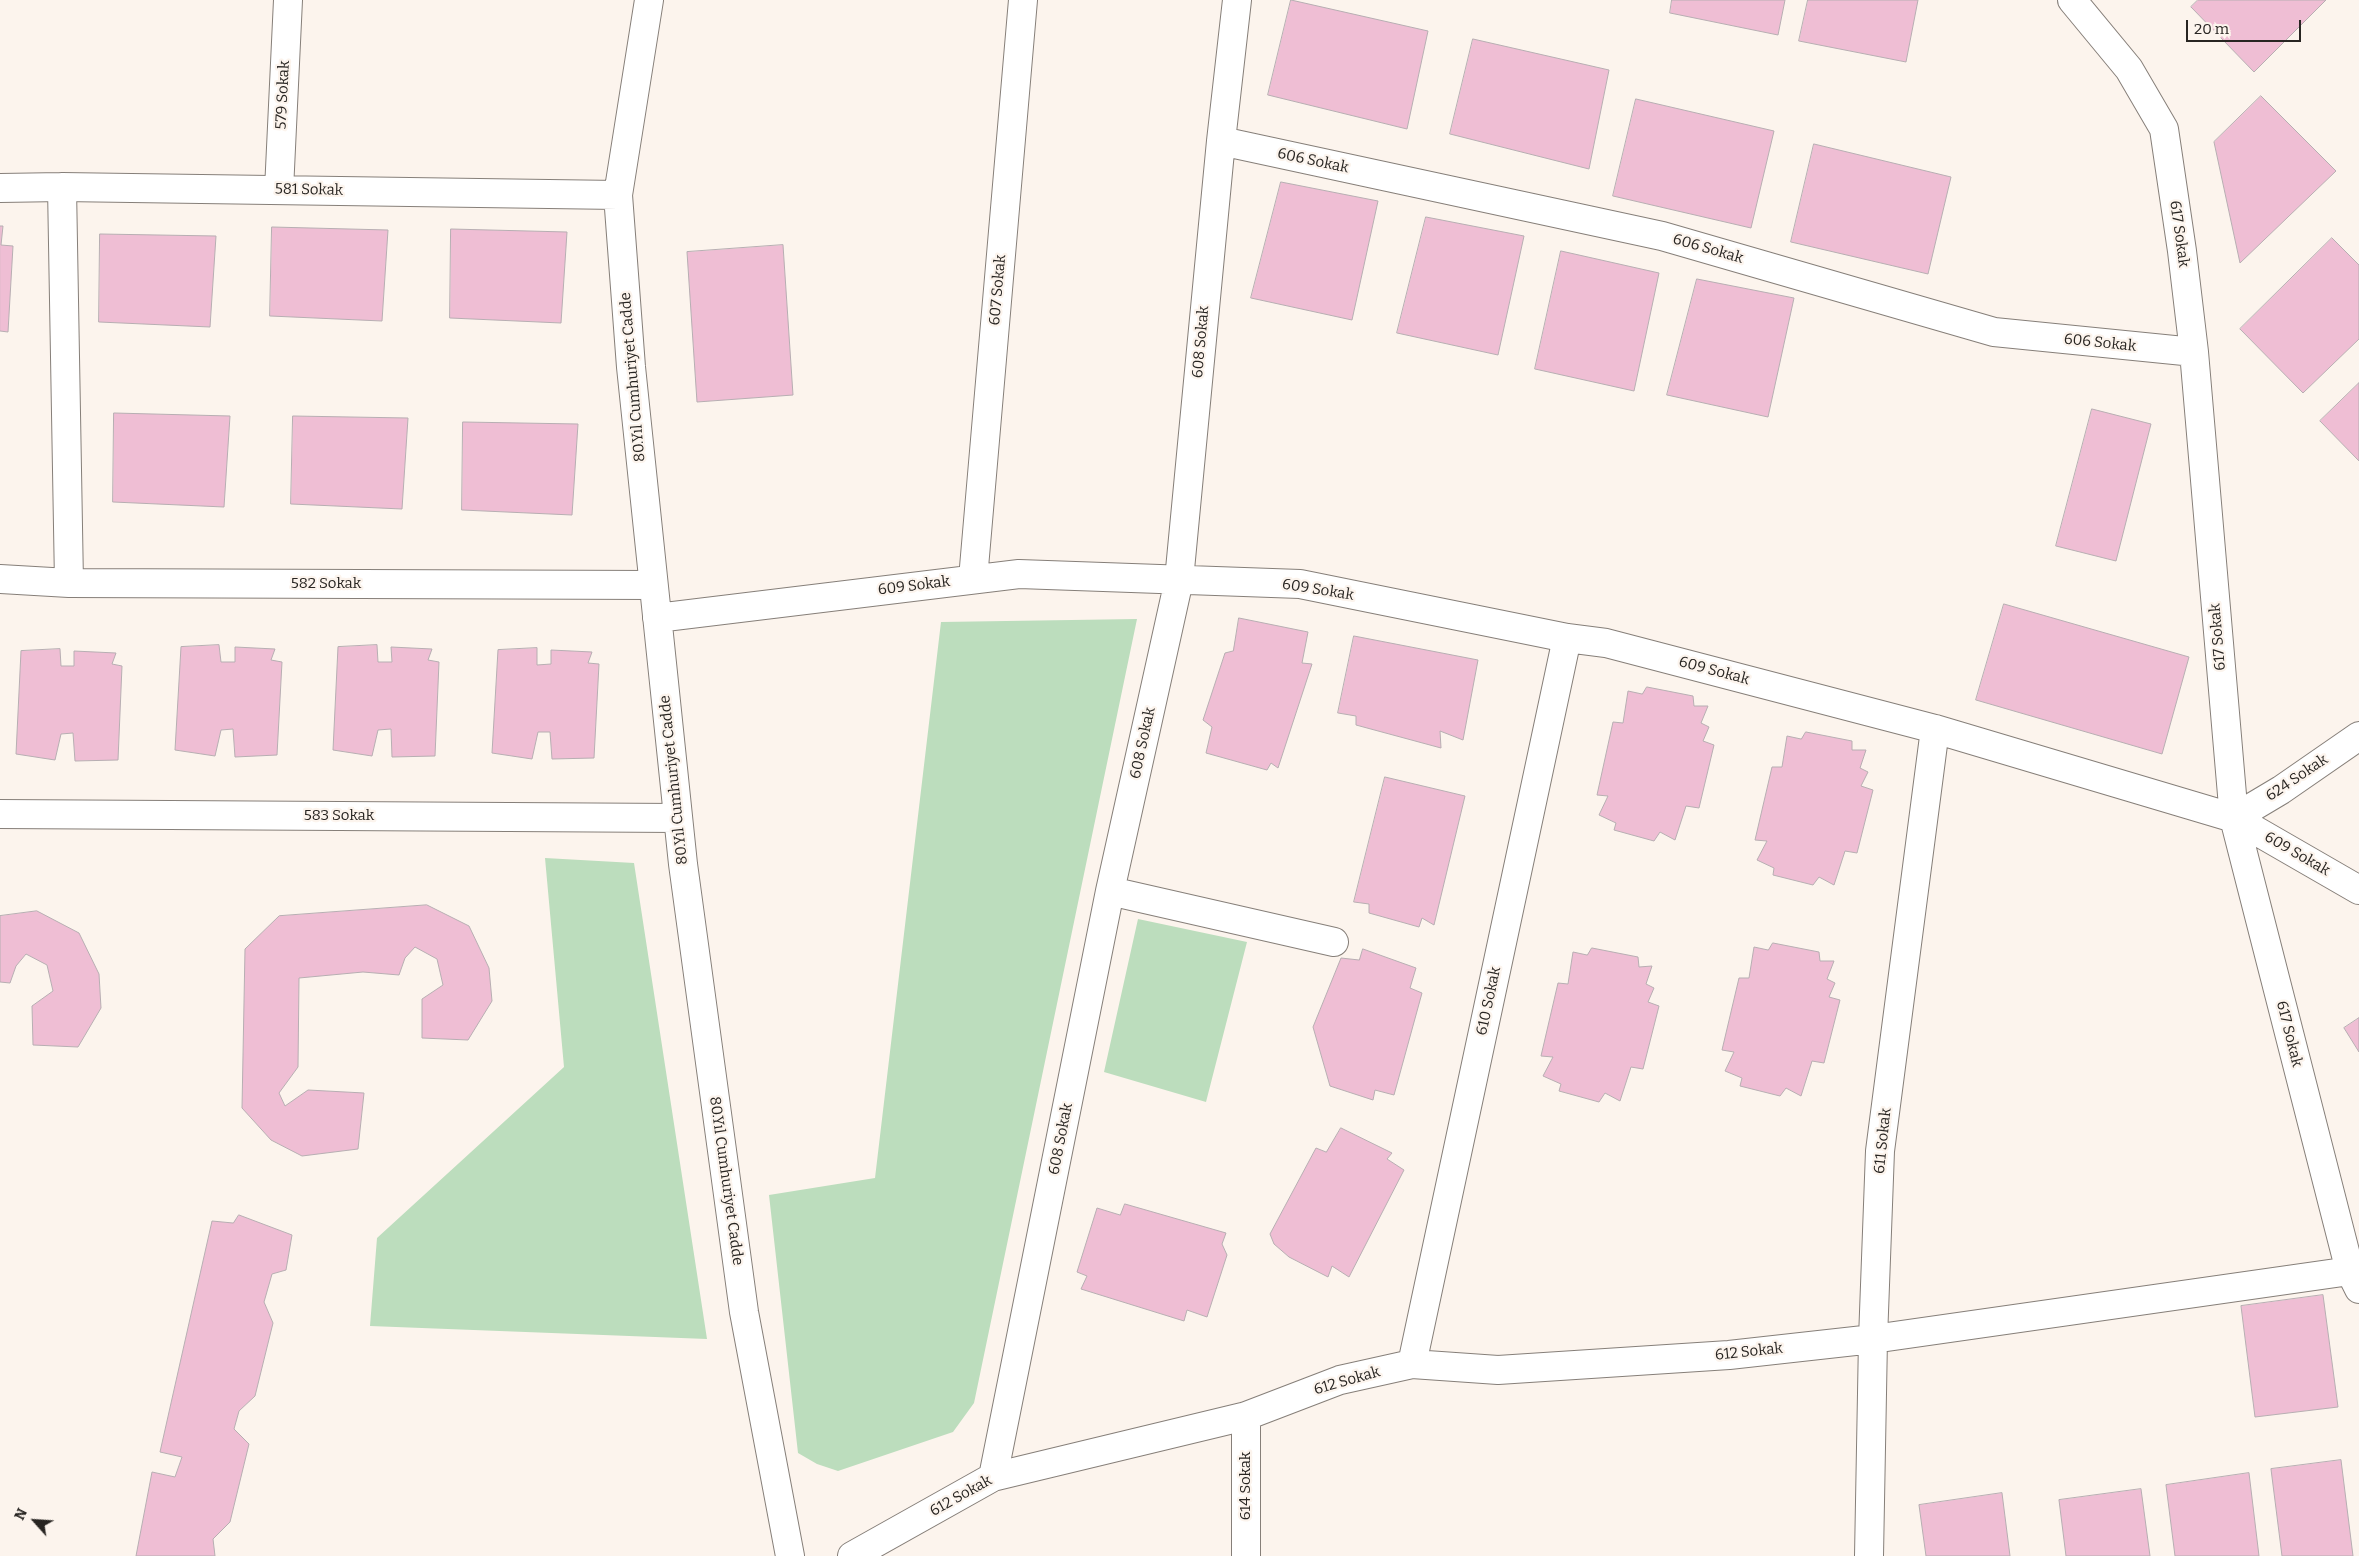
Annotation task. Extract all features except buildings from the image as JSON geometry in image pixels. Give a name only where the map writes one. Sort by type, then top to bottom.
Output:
[{"type":"street","name":"579 Sokak","points":[[279,190],[288,0]]},
{"type":"street","name":"80.Yıl Cumhuriyet Cadde","points":[[649,0],[618,195],[631,367],[652,585],[678,818],[744,1312],[790,1556]]},
{"type":"street","name":"607 Sokak","points":[[973,579],[1023,0]]},
{"type":"street","name":"608 Sokak","points":[[993,1477],[1110,891],[1179,580],[1220,141],[1237,0]]},
{"type":"street","name":"617 Sokak","points":[[2072,0],[2129,70],[2164,129],[2182,251],[2194,352],[2234,818],[2354,1280]]},
{"type":"street","name":"606 Sokak","points":[[1220,141],[1662,236],[1994,332],[2194,352]]},
{"type":"street","name":"581 Sokak","points":[[0,188],[62,187],[618,195]]},
{"type":"street","points":[[62,187],[69,583]]},
{"type":"street","name":"609 Sokak","points":[[657,618],[1019,574],[1300,584],[1567,638],[1606,643],[1935,729],[2234,818],[2359,890]]},
{"type":"street","name":"582 Sokak","points":[[0,579],[69,583],[652,585]]},
{"type":"street","name":"610 Sokak","points":[[1412,1364],[1567,638]]},
{"type":"street","name":"611 Sokak","points":[[1869,1556],[1873,1339],[1880,1151],[1935,729]]},
{"type":"street","name":"624 Sokak","points":[[2234,818],[2281,790],[2359,736]]},
{"type":"street","name":"583 Sokak","points":[[0,814],[678,818]]},
{"type":"street","points":[[1110,891],[1334,942]]},
{"type":"street","name":"612 Sokak","points":[[852,1556],[993,1477],[1246,1416],[1340,1380],[1412,1364],[1498,1370],[1729,1355],[2354,1280]]},
{"type":"street","name":"614 Sokak","points":[[1246,1416],[1246,1556]]},
{"type":"green space","points":[[1137,619],[974,1403],[953,1432],[838,1471],[817,1464],[798,1453],[769,1195],[875,1178],[941,622]]},
{"type":"green space","points":[[545,858],[634,863],[707,1339],[370,1326],[377,1238],[564,1067]]},
{"type":"green space","points":[[1138,919],[1247,942],[1206,1102],[1104,1072]]}]
